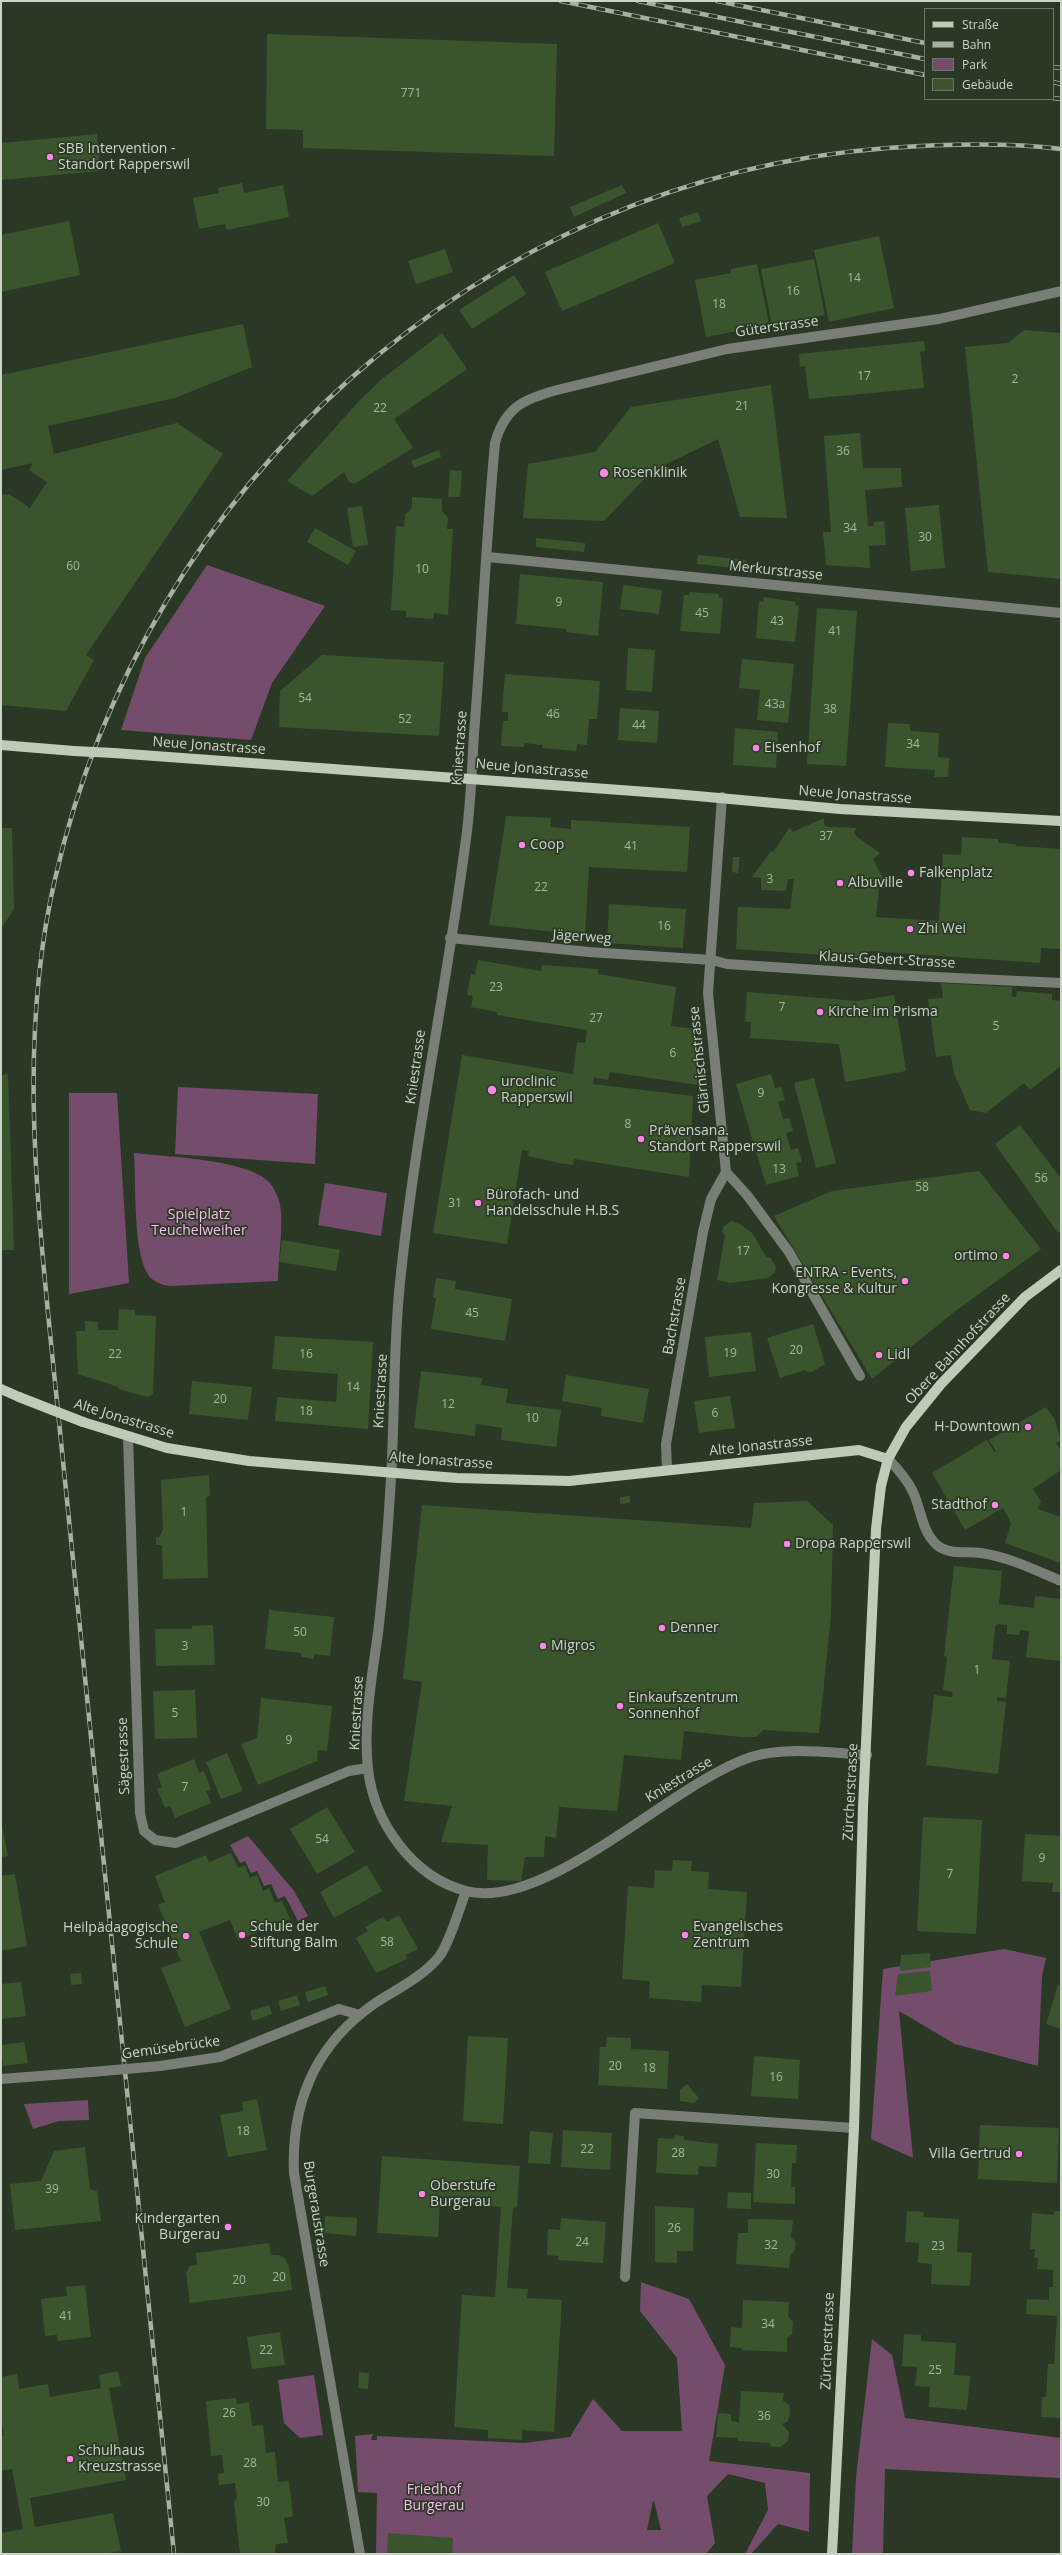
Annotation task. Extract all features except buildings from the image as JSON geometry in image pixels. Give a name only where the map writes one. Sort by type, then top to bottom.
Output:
[{"type":"main road","name":"Neue Jonastrasse","points":[[1,745],[722,797],[840,809],[1061,821]]},
{"type":"main road","name":"Obere Bahnhofstrasse","points":[[888,1459],[906,1427],[941,1384],[1025,1297],[1061,1270]]},
{"type":"main road","name":"Alte Jonastrasse","points":[[1,1389],[19,1398],[83,1422],[167,1448],[249,1460],[457,1478],[569,1481],[859,1450],[888,1459]]},
{"type":"main road","name":"Zürcherstrasse","points":[[832,2554],[854,2128],[863,1807],[867,1755],[876,1529],[881,1486],[888,1459]]},
{"type":"street","name":"Güterstrasse","points":[[506,418],[513,409],[530,398],[701,354],[782,340],[939,319],[1061,291]]},
{"type":"street","name":"Kniestrasse","points":[[506,418],[501,425],[495,443],[468,828],[450,938],[400,1286],[392,1472],[383,1583],[367,1718],[368,1768],[379,1810],[394,1839],[408,1856],[430,1874],[466,1891],[487,1893],[523,1887],[571,1865],[709,1777],[751,1758],[778,1752],[867,1755]]},
{"type":"street","name":"Merkurstrasse","points":[[488,557],[1061,613]]},
{"type":"street","name":"Glärnischstrasse","points":[[722,797],[712,960],[708,993],[726,1172]]},
{"type":"street","name":"Jägerweg","points":[[450,938],[589,952],[712,960]]},
{"type":"street","name":"Klaus-Gebert-Strasse","points":[[712,960],[727,964],[893,975],[1061,983]]},
{"type":"street","points":[[726,1172],[747,1195],[789,1252],[860,1376]]},
{"type":"street","name":"Bachstrasse","points":[[667,1470],[666,1444],[703,1232],[711,1199],[726,1172]]},
{"type":"street","name":"Sägestrasse","points":[[128,1437],[140,1813],[144,1831],[155,1840],[176,1843],[349,1771],[368,1768]]},
{"type":"street","points":[[888,1459],[900,1471],[913,1492],[928,1532],[941,1548],[951,1551],[981,1553],[1018,1563],[1061,1581]]},
{"type":"street","name":"Burgeraustrasse","points":[[360,2554],[294,2173],[293,2147],[299,2108],[315,2069],[326,2051],[360,2015],[424,1971],[439,1957],[466,1891]]},
{"type":"street","name":"Gemüsebrücke","points":[[1,2079],[160,2066],[220,2057],[339,2009],[360,2015]]},
{"type":"street","points":[[625,2277],[635,2114],[854,2128]]},
{"type":"green space","points":[[207,565],[325,606],[272,683],[251,740],[121,730],[145,658]]},
{"type":"green space","points":[[178,1087],[318,1094],[315,1164],[175,1154]]},
{"type":"green space","points":[[69,1093],[117,1093],[129,1283],[69,1294]]},
{"type":"green space","name":"Spielplatz Teuchelweiher","points":[[134,1153],[204,1160],[224,1164],[242,1168],[257,1174],[268,1181],[277,1195],[281,1213],[278,1281],[170,1286],[160,1284],[151,1278],[147,1273],[139,1248],[136,1215]]},
{"type":"green space","points":[[325,1183],[387,1193],[381,1236],[318,1225]]},
{"type":"green space","points":[[248,1836],[294,1891],[308,1916],[298,1921],[285,1896],[278,1899],[271,1884],[264,1886],[257,1871],[251,1873],[245,1861],[240,1863],[230,1845]]},
{"type":"green space","points":[[1004,1949],[1046,1958],[1042,1976],[1038,2066],[955,2044],[899,2011],[913,2158],[871,2139],[883,1969]]},
{"type":"green space","points":[[88,2100],[89,2120],[59,2121],[33,2129],[24,2104]]},
{"type":"green space","name":"Friedhof Burgerau","points":[[641,2282],[689,2299],[725,2365],[709,2461],[810,2473],[809,2532],[778,2524],[751,2554],[745,2554],[768,2510],[765,2483],[728,2474],[707,2496],[715,2543],[706,2554],[376,2554],[377,2493],[358,2492],[355,2436],[373,2434],[371,2440],[377,2440],[377,2436],[524,2443],[570,2437],[593,2399],[622,2431],[682,2431],[677,2358],[640,2311]],"holes":[[[654,2501],[661,2530],[647,2530]]]},
{"type":"green space","points":[[872,2339],[892,2355],[905,2418],[1061,2438],[1061,2478],[885,2469],[883,2554],[852,2554],[856,2477]]},
{"type":"green space","points":[[314,2375],[323,2435],[300,2438],[284,2423],[278,2380]]},
{"type":"railway","points":[[561,1],[924,75]]},
{"type":"railway","points":[[638,1],[924,59]]},
{"type":"railway","points":[[717,1],[924,43]]},
{"type":"railway","points":[[1054,67],[1061,68]]},
{"type":"railway","points":[[1054,82],[1061,84]]},
{"type":"railway","points":[[1054,98],[1061,99]]},
{"type":"railway","points":[[174,2554],[50,1333],[36,1162],[34,1049],[37,992],[44,936],[55,879],[100,736],[165,603],[250,482],[352,377],[469,289],[599,219],[739,172],[888,148],[974,144],[1018,145],[1061,149]]},
{"type":"place","name":"SBB Intervention - Standort Rapperswil","points":[[50,157]]},
{"type":"place","name":"Rosenklinik","points":[[604,473]]},
{"type":"place","name":"Eisenhof","points":[[756,748]]},
{"type":"place","name":"Coop","points":[[522,845]]},
{"type":"place","name":"Falkenplatz","points":[[911,873]]},
{"type":"place","name":"Albuville","points":[[840,883]]},
{"type":"place","name":"Zhi Wei","points":[[910,929]]},
{"type":"place","name":"Kirche im Prisma","points":[[820,1012]]},
{"type":"place","name":"uroclinic Rapperswil","points":[[492,1090]]},
{"type":"place","name":"Prävensana. Standort Rapperswil","points":[[641,1139]]},
{"type":"place","name":"Bürofach- und Handelsschule H.B.S","points":[[478,1203]]},
{"type":"place","name":"ortimo","points":[[1006,1256]]},
{"type":"place","name":"ENTRA - Events, Kongresse & Kultur","points":[[905,1281]]},
{"type":"place","name":"Lidl","points":[[879,1355]]},
{"type":"place","name":"H-Downtown","points":[[1028,1427]]},
{"type":"place","name":"Stadthof","points":[[995,1505]]},
{"type":"place","name":"Dropa Rapperswil","points":[[787,1544]]},
{"type":"place","name":"Denner","points":[[662,1628]]},
{"type":"place","name":"Migros","points":[[543,1646]]},
{"type":"place","name":"Einkaufszentrum Sonnenhof","points":[[620,1706]]},
{"type":"place","name":"Schule der Stiftung Balm","points":[[242,1935]]},
{"type":"place","name":"Evangelisches Zentrum","points":[[685,1935]]},
{"type":"place","name":"Heilpädagogische Schule","points":[[186,1936]]},
{"type":"place","name":"Villa Gertrud","points":[[1019,2154]]},
{"type":"place","name":"Oberstufe Burgerau","points":[[422,2194]]},
{"type":"place","name":"Kindergarten Burgerau","points":[[228,2227]]},
{"type":"place","name":"Schulhaus Kreuzstrasse","points":[[70,2459]]}]
